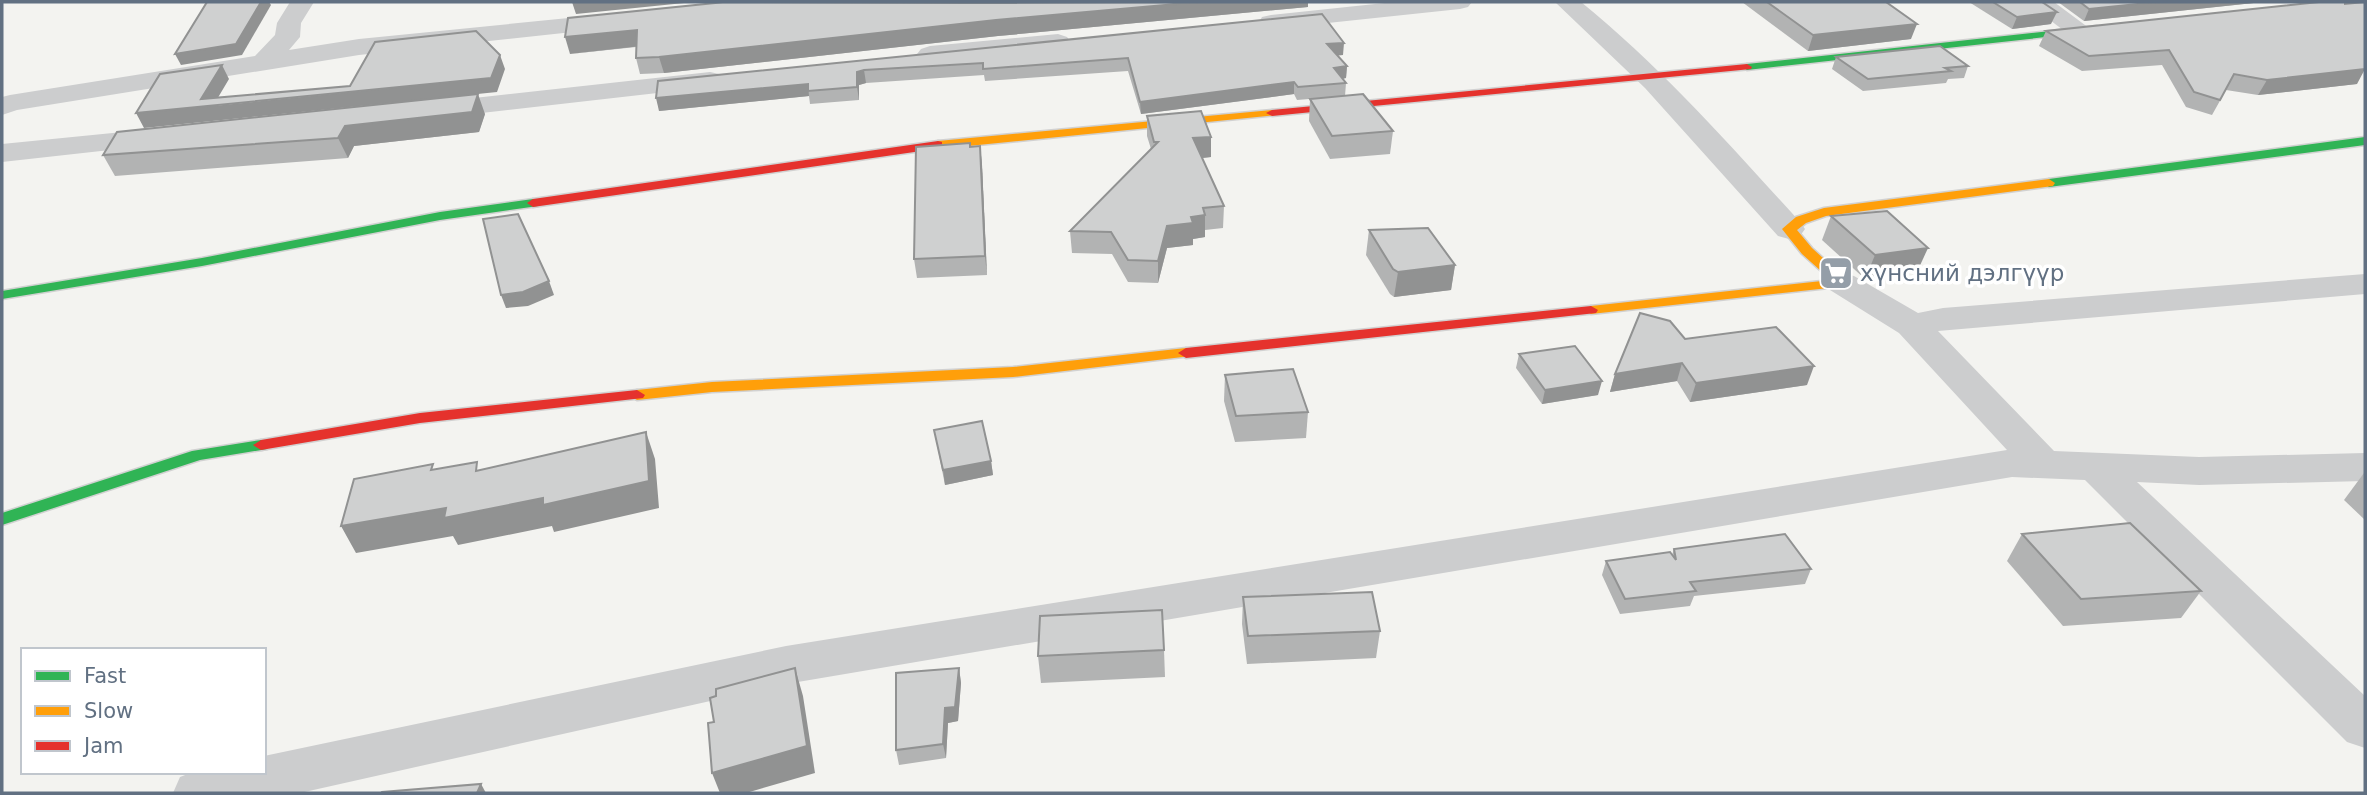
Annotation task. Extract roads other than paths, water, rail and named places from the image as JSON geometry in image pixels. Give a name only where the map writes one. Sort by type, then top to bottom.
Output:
[{"type":"street","points":[[263,63],[287,37],[289,23],[302,2]]},
{"type":"street","points":[[1242,25],[1460,2]]},
{"type":"street","points":[[1567,2],[1606,33],[1651,78],[1807,251],[1842,283],[1912,326],[2043,464]]},
{"type":"street","points":[[2038,2],[2080,31]]},
{"type":"street","points":[[2,107],[10,103],[359,47],[644,18]]},
{"type":"street","points":[[2,295],[202,262],[440,216],[921,147],[1651,78],[2118,27]]},
{"type":"street","points":[[902,58],[1086,40]]},
{"type":"street","points":[[400,114],[737,77]]},
{"type":"street","points":[[2,153],[181,136]]},
{"type":"street","points":[[1789,229],[1801,220],[1824,212],[2365,141]]},
{"type":"street","points":[[2,519],[198,455],[420,418],[712,387],[1013,372],[1842,283]]},
{"type":"street","points":[[1912,326],[1943,319],[2365,284]]},
{"type":"street","points":[[199,793],[786,665],[2012,463],[2199,471],[2365,467]]},
{"type":"street","points":[[2095,466],[2365,727]]},
{"type":"place","name":"хүнсний дэлгүүр","points":[[1836,273]]}]
